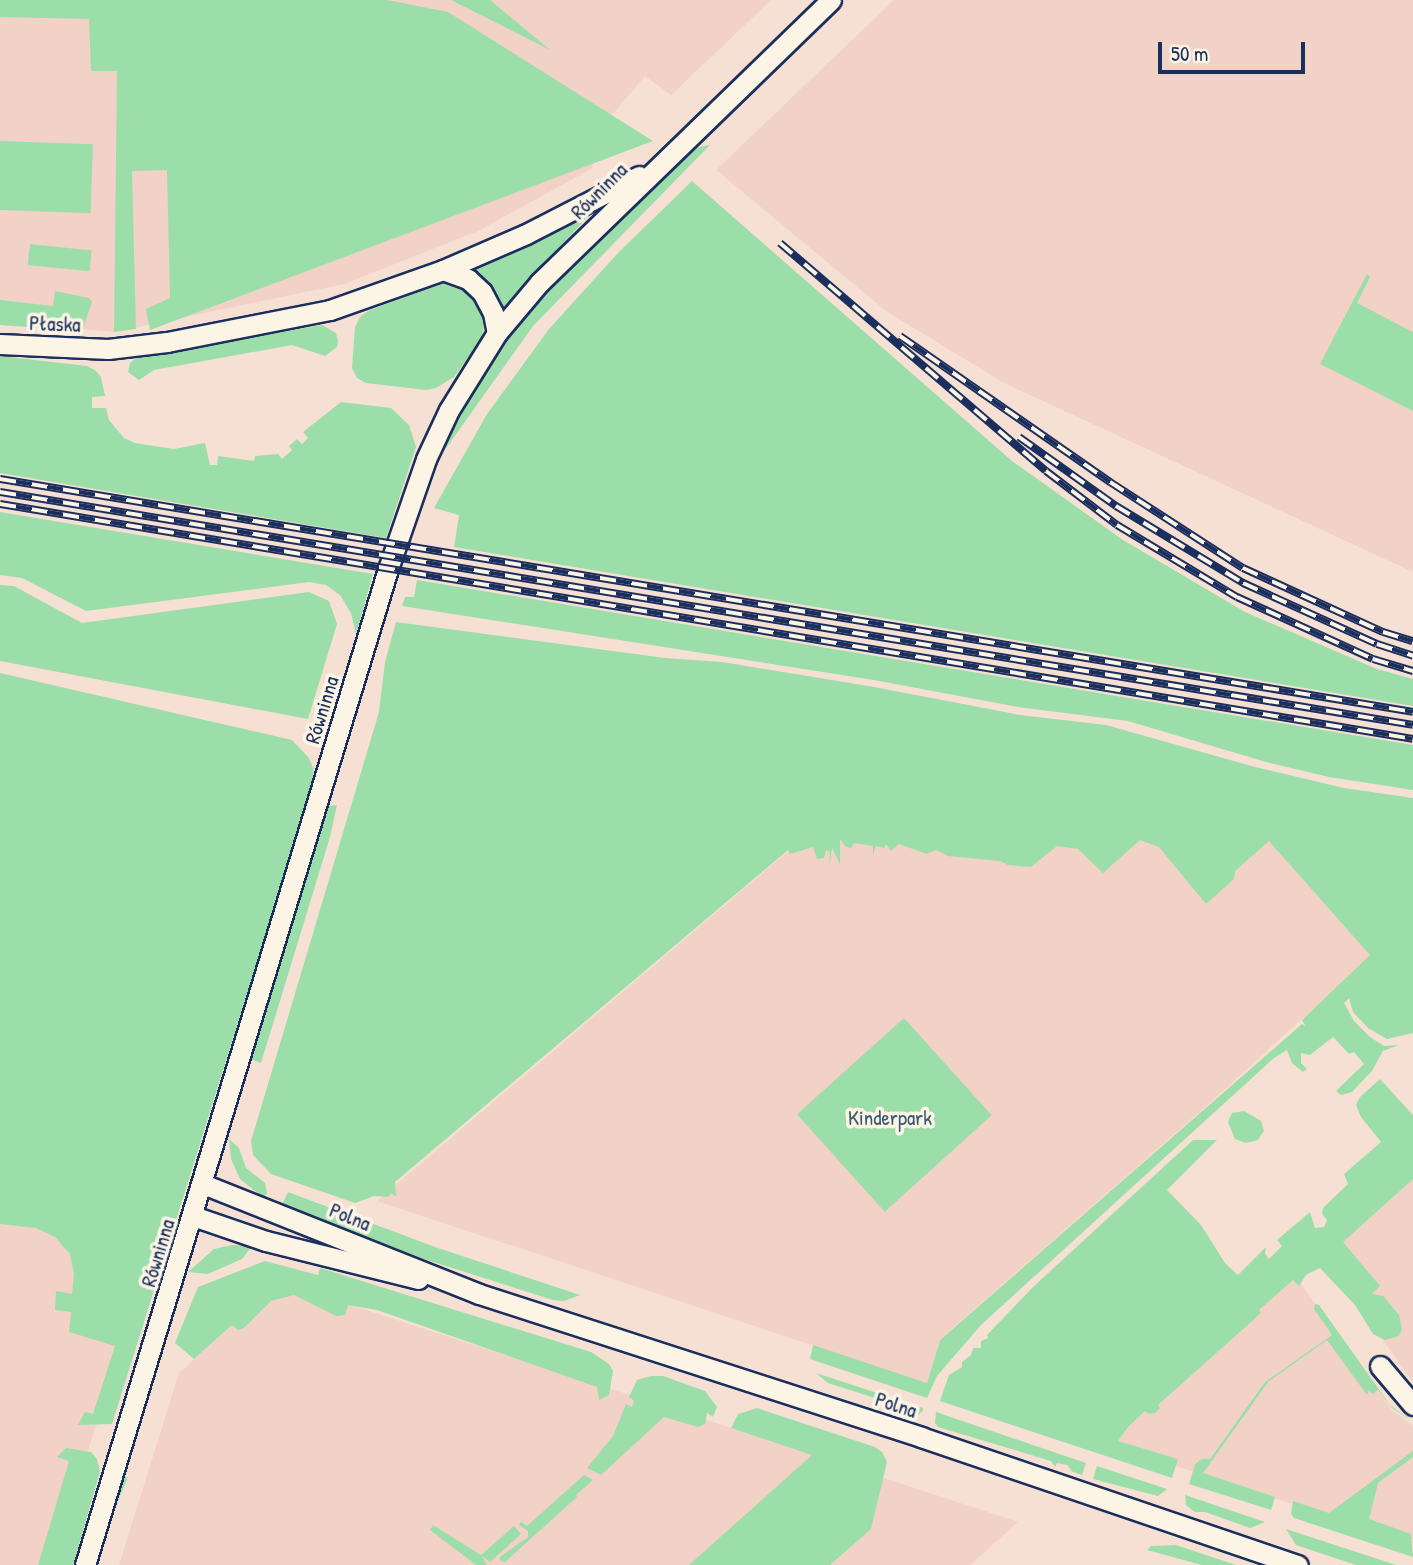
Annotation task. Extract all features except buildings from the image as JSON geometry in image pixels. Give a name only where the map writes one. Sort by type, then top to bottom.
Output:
[{"type":"street","name":"Równinna","points":[[85,1565],[396,544],[426,459],[449,410],[497,333],[540,282],[831,0]]},
{"type":"street","name":"Płaska","points":[[0,344],[108,349],[167,342],[330,310],[443,270],[526,234],[656,167]]},
{"type":"street","points":[[443,270],[468,279],[482,292],[493,313],[497,333]]},
{"type":"street","name":"Polna","points":[[203,1184],[479,1294],[921,1437],[1298,1565]]},
{"type":"street","name":"Polna","points":[[193,1216],[266,1241],[479,1294]]},
{"type":"street","points":[[1380,1366],[1413,1405]]},
{"type":"shaded area","points":[[0,0],[771,0],[671,95],[645,76],[585,147],[593,168],[478,231],[344,284],[114,332],[0,321]]},
{"type":"shaded area","points":[[894,0],[1413,0],[1413,572],[1004,383],[886,311],[716,170]]},
{"type":"shaded area","points":[[1260,798],[1413,918],[1204,1108],[940,1339],[927,1383],[377,1201],[820,824],[1057,843]]},
{"type":"shaded area","points":[[1413,1168],[1413,1382],[1320,1252]]},
{"type":"shaded area","points":[[0,1223],[69,1228],[123,1337],[53,1565],[0,1565]]},
{"type":"shaded area","points":[[1294,1274],[1391,1409],[1413,1426],[1413,1543],[1105,1443]]},
{"type":"shaded area","points":[[279,1282],[1018,1522],[970,1565],[119,1565],[179,1373]]},
{"type":"green space","points":[[0,0],[387,0],[448,12],[653,141],[150,330],[146,309],[170,298],[167,170],[132,171],[136,329],[114,332],[117,71],[91,71],[89,19],[0,17]]},
{"type":"green space","points":[[451,0],[490,0],[550,50]]},
{"type":"green space","points":[[0,141],[93,144],[91,213],[0,210]]},
{"type":"green space","points":[[710,145],[533,326],[437,461],[489,362],[556,278],[695,148]]},
{"type":"green space","points":[[692,181],[1012,461],[1123,540],[1245,612],[1377,669],[1413,679],[1413,706],[454,547],[459,515],[434,508],[487,414],[549,329],[618,253]]},
{"type":"green space","points":[[593,211],[502,310],[475,269]]},
{"type":"green space","points":[[30,244],[92,250],[89,271],[28,265]]},
{"type":"green space","points":[[1367,274],[1370,277],[1357,303],[1413,332],[1413,411],[1320,364]]},
{"type":"green space","points":[[450,280],[469,289],[485,322],[481,340],[454,377],[436,388],[426,390],[366,383],[357,378],[352,368],[355,327],[360,317],[368,311]]},
{"type":"green space","points":[[55,291],[89,298],[92,302],[82,331],[0,325],[0,300],[53,306]]},
{"type":"green space","points":[[322,325],[336,333],[338,341],[337,347],[325,356],[292,345],[154,370],[139,380],[128,372],[130,363],[136,358]]},
{"type":"green space","points":[[0,356],[87,366],[95,370],[101,377],[105,396],[92,397],[92,408],[106,408],[109,420],[124,438],[135,443],[174,449],[205,443],[210,465],[217,465],[218,456],[254,461],[255,456],[278,454],[282,459],[292,450],[289,446],[297,439],[302,444],[308,438],[303,432],[341,402],[391,408],[409,425],[416,447],[386,538],[0,473]]},
{"type":"green space","points":[[0,512],[373,574],[356,634],[351,613],[340,595],[326,585],[309,582],[86,611],[22,578],[0,575]]},
{"type":"green space","points":[[417,580],[1413,745],[1413,790],[1329,777],[1266,762],[1128,721],[1018,707],[874,680],[402,606],[405,597],[414,597]]},
{"type":"green space","points":[[0,585],[14,586],[82,623],[309,592],[329,601],[337,624],[308,719],[0,661]]},
{"type":"green space","points":[[396,622],[665,658],[722,662],[1020,715],[1106,725],[1255,767],[1344,788],[1413,798],[1413,1033],[1387,1039],[1368,1028],[1353,1012],[1349,998],[1344,1003],[1354,1021],[1370,1037],[1384,1046],[1399,1045],[1383,1051],[1372,1071],[1352,1092],[1341,1095],[1336,1091],[1364,1064],[1354,1052],[1349,1054],[1333,1037],[1310,1055],[1301,1053],[1301,1063],[1307,1069],[1303,1072],[1292,1063],[1287,1050],[1274,1058],[981,1325],[937,1376],[927,1398],[810,1359],[813,1345],[927,1383],[940,1340],[1302,1024],[1306,1027],[1302,1020],[1370,955],[1269,841],[1235,871],[1234,879],[1206,904],[1159,847],[1140,840],[1103,873],[1078,849],[1057,846],[1031,867],[948,856],[936,850],[927,854],[899,844],[891,851],[886,844],[884,848],[876,846],[873,856],[873,846],[854,843],[851,848],[846,847],[840,839],[840,864],[832,848],[829,868],[830,852],[826,850],[824,858],[817,859],[813,847],[790,854],[788,850],[395,1182],[396,1197],[391,1193],[388,1197],[374,1196],[355,1203],[271,1174],[253,1155],[251,1141],[379,712],[385,662]]},
{"type":"green space","points":[[0,673],[292,740],[309,758],[313,768],[314,780],[112,1424],[78,1425],[85,1412],[93,1414],[115,1346],[69,1332],[71,1312],[55,1310],[56,1291],[72,1294],[74,1274],[70,1254],[55,1237],[36,1228],[0,1224]]},
{"type":"green space","points":[[337,805],[330,837],[261,1063],[250,1059],[328,806]]},
{"type":"green space","name":"Kinderpark","points":[[904,1018],[992,1115],[885,1212],[797,1114]]},
{"type":"green space","points":[[1380,1079],[1413,1115],[1413,1179],[1343,1242],[1380,1286],[1372,1294],[1383,1296],[1399,1315],[1402,1329],[1399,1336],[1385,1340],[1373,1334],[1355,1305],[1320,1268],[1306,1275],[1299,1286],[1293,1280],[1259,1310],[1261,1313],[1158,1405],[1160,1408],[1155,1413],[1149,1414],[1145,1411],[1118,1441],[1178,1459],[1172,1478],[940,1401],[949,1375],[962,1367],[962,1362],[971,1355],[973,1348],[981,1348],[981,1341],[988,1338],[987,1335],[1033,1287],[1193,1140],[1217,1140],[1167,1190],[1201,1225],[1225,1263],[1238,1275],[1266,1247],[1265,1254],[1269,1259],[1282,1246],[1277,1240],[1310,1212],[1315,1228],[1324,1227],[1327,1220],[1322,1214],[1323,1208],[1348,1184],[1344,1174],[1381,1142],[1361,1117],[1356,1105],[1360,1097]]},
{"type":"green space","points":[[1244,1111],[1261,1121],[1264,1131],[1258,1140],[1246,1143],[1235,1139],[1228,1122],[1232,1113]]},
{"type":"green space","points":[[229,1139],[239,1148],[246,1168],[265,1183],[267,1193],[264,1198],[240,1179],[231,1159]]},
{"type":"green space","points":[[288,1192],[435,1247],[580,1295],[564,1301],[553,1300],[424,1259],[282,1205]]},
{"type":"green space","points":[[232,1245],[252,1246],[242,1259],[208,1274],[188,1272],[214,1249]]},
{"type":"green space","points":[[265,1261],[318,1275],[320,1268],[591,1352],[609,1364],[613,1371],[609,1395],[599,1400],[597,1387],[377,1310],[348,1305],[345,1315],[336,1316],[294,1295],[271,1301],[244,1328],[238,1330],[232,1325],[194,1359],[175,1343],[198,1287]]},
{"type":"green space","points":[[1315,1304],[1319,1305],[1390,1405],[1412,1422],[1392,1408],[1378,1390],[1372,1394],[1369,1390],[1367,1395],[1327,1340],[1268,1382],[1203,1473],[1275,1497],[1271,1510],[1189,1484],[1195,1464],[1202,1459],[1210,1459],[1265,1382],[1332,1335],[1314,1309]]},
{"type":"green space","points":[[816,1373],[923,1408],[923,1411],[913,1418],[881,1400],[828,1383]]},
{"type":"green space","points":[[663,1376],[705,1391],[717,1407],[713,1417],[707,1413],[705,1424],[698,1427],[664,1417],[601,1475],[587,1468],[613,1436],[626,1404],[632,1407],[634,1401],[629,1397],[637,1380]]},
{"type":"green space","points":[[757,1408],[875,1447],[882,1452],[887,1462],[871,1529],[830,1565],[689,1565],[812,1455],[731,1428],[738,1414]]},
{"type":"green space","points":[[936,1412],[1086,1463],[1082,1475],[1065,1469],[1072,1471],[1067,1465],[1057,1463],[1055,1467],[1051,1461],[938,1427],[935,1423]]},
{"type":"green space","points":[[66,1448],[91,1452],[97,1459],[100,1472],[73,1565],[38,1565],[69,1461],[57,1457]]},
{"type":"green space","points":[[1413,1451],[1413,1457],[1378,1483],[1369,1519],[1411,1534],[1413,1557],[1294,1518],[1291,1514],[1293,1501],[1329,1513]]},
{"type":"green space","points":[[1097,1466],[1167,1489],[1158,1496],[1093,1479]]},
{"type":"green space","points":[[584,1475],[593,1480],[577,1497],[505,1562],[500,1561],[500,1557],[528,1537],[528,1531],[519,1525],[521,1522],[527,1526]]},
{"type":"green space","points":[[123,1476],[128,1478],[93,1564],[88,1562]]},
{"type":"green space","points":[[1185,1495],[1265,1522],[1250,1528],[1205,1512],[1195,1512],[1186,1505]]},
{"type":"green space","points":[[433,1525],[481,1555],[514,1526],[521,1534],[490,1562],[482,1556],[487,1565],[476,1565],[430,1530]]},
{"type":"green space","points":[[1286,1529],[1396,1565],[1356,1565],[1296,1545]]},
{"type":"green space","points":[[1176,1545],[1236,1565],[1202,1565],[1147,1550],[1151,1546]]},
{"type":"railway","points":[[780,243],[1046,471],[1117,525],[1237,597],[1373,659],[1413,671]]},
{"type":"railway","points":[[900,336],[1110,482],[1243,568],[1383,632],[1413,641]]},
{"type":"railway","points":[[1019,437],[1116,506],[1243,583],[1377,644],[1413,656]]},
{"type":"railway","points":[[0,479],[1413,712]]},
{"type":"railway","points":[[0,492],[1413,725]]},
{"type":"railway","points":[[0,504],[1413,739]]}]
